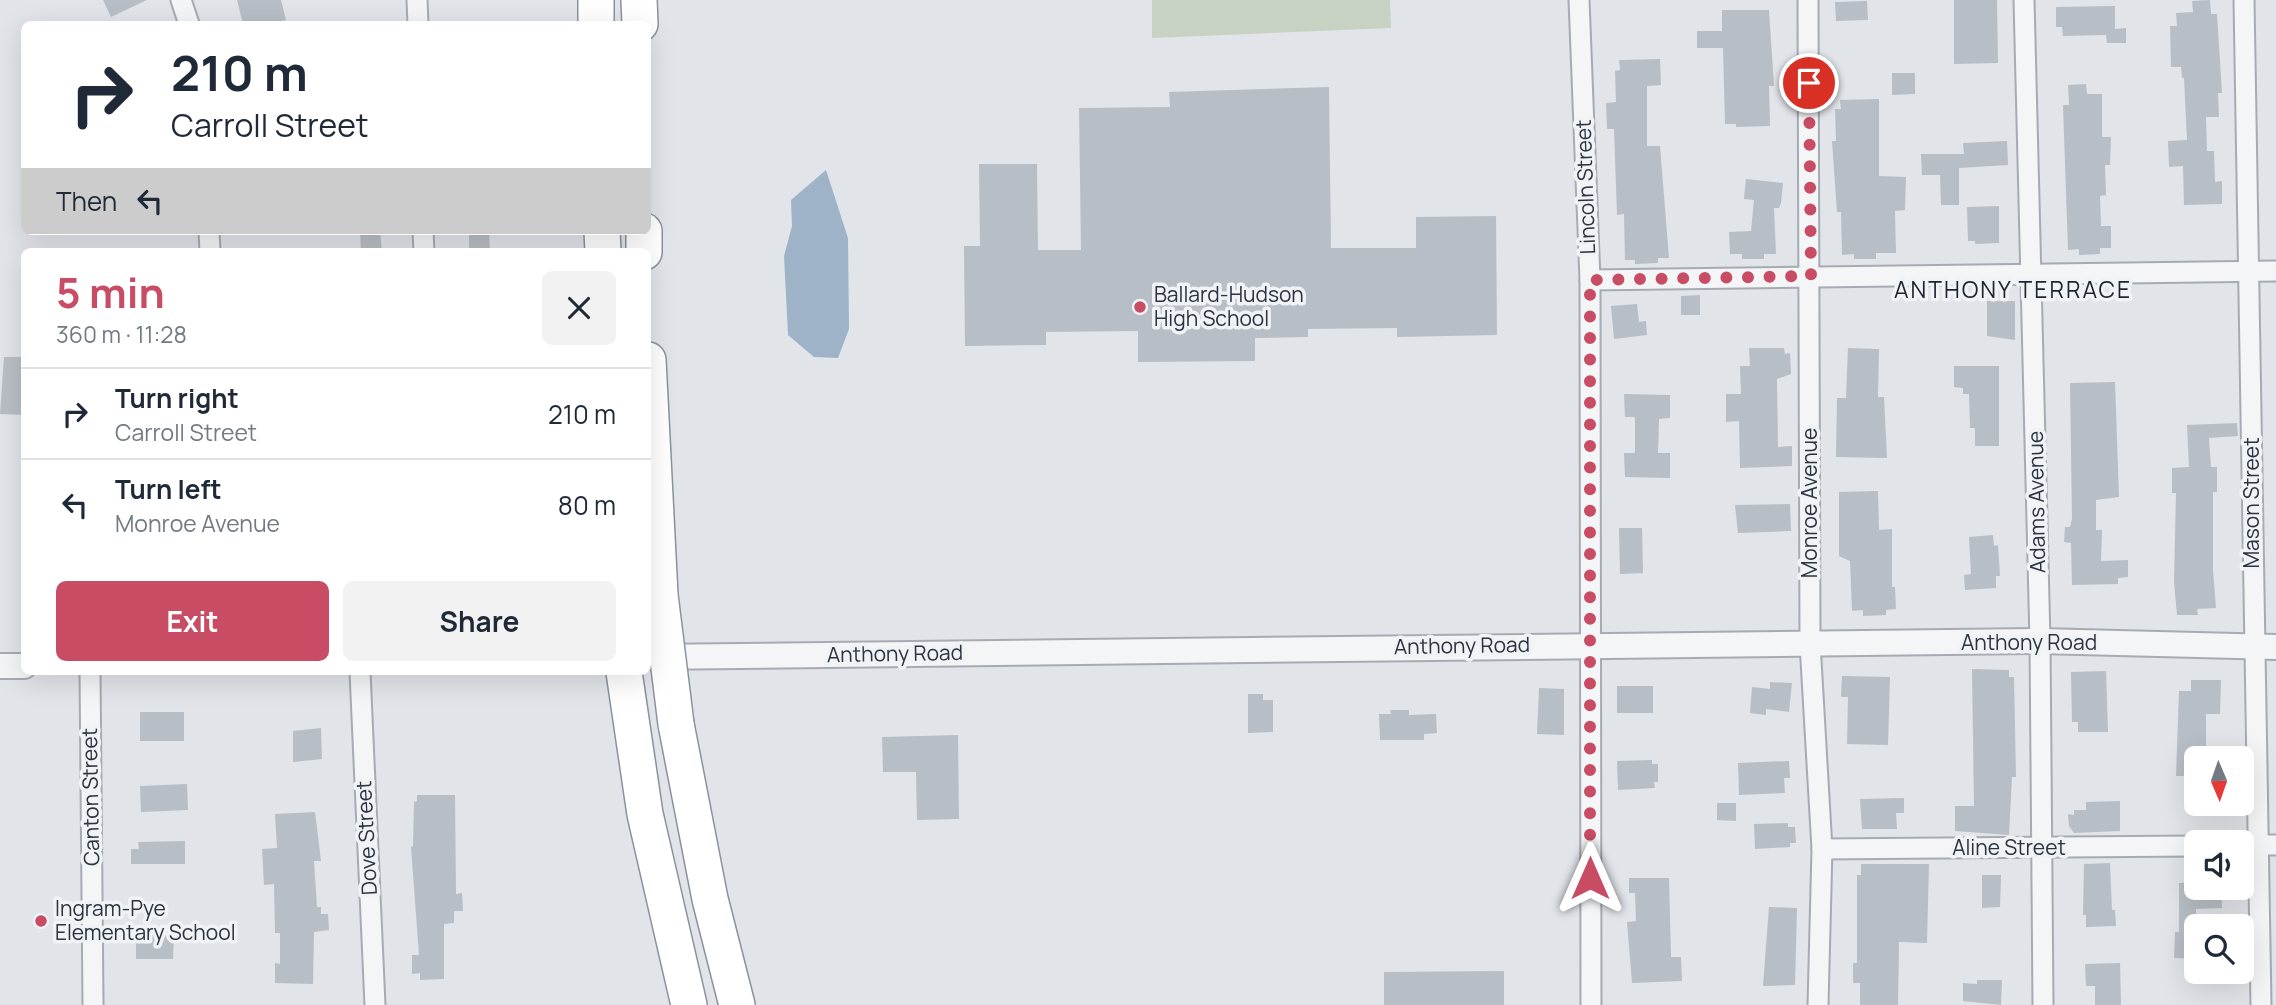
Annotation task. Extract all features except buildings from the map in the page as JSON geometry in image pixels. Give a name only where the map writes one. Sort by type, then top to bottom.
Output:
[{"type":"highway","points":[[596,0],[596,21]]},
{"type":"highway","points":[[639,0],[640,21]]},
{"type":"highway","points":[[651,419],[660,595],[676,724],[710,899],[737,1005]]},
{"type":"highway","points":[[624,675],[632,732],[671,936],[689,1005]]},
{"type":"highway","points":[[671,936],[678,1005]]},
{"type":"street","points":[[181,0],[188,21]]},
{"type":"street","points":[[417,0],[418,21]]},
{"type":"street","name":"Lincoln Street","points":[[1580,0],[1590,280],[1591,1005]]},
{"type":"street","name":"Monroe Avenue","points":[[1808,0],[1811,276],[1810,643],[1822,849],[1818,1005]]},
{"type":"street","name":"Adams Avenue","points":[[2024,0],[2040,641],[2043,1005]]},
{"type":"street","name":"Mason Street","points":[[2244,0],[2264,647],[2259,845],[2261,1005]]},
{"type":"street","points":[[1590,280],[2276,271]]},
{"type":"street","name":"Anthony Road","points":[[651,657],[2040,641],[2264,647]]},
{"type":"street","points":[[0,666],[21,666]]},
{"type":"street","name":"Canton Street","points":[[90,675],[93,1005]]},
{"type":"street","name":"Dove Street","points":[[359,675],[375,1005]]},
{"type":"street","name":"Aline Street","points":[[1822,849],[2184,846]]},
{"type":"green space","points":[[1152,0],[1390,0],[1391,28],[1152,38]]},
{"type":"water","points":[[826,170],[848,238],[849,329],[838,358],[814,357],[788,335],[784,256],[792,226],[791,200]]},
{"type":"place","name":"Ballard-Hudson High School","points":[[1140,307]]},
{"type":"place","name":"Ingram-Pye Elementary School","points":[[41,921]]},
{"type":"district","name":"ANTHONY TERRACE","points":[[2013,290]]},
{"type":"route","points":[[1590,878],[1590,280],[1811,276],[1809,83]]}]
